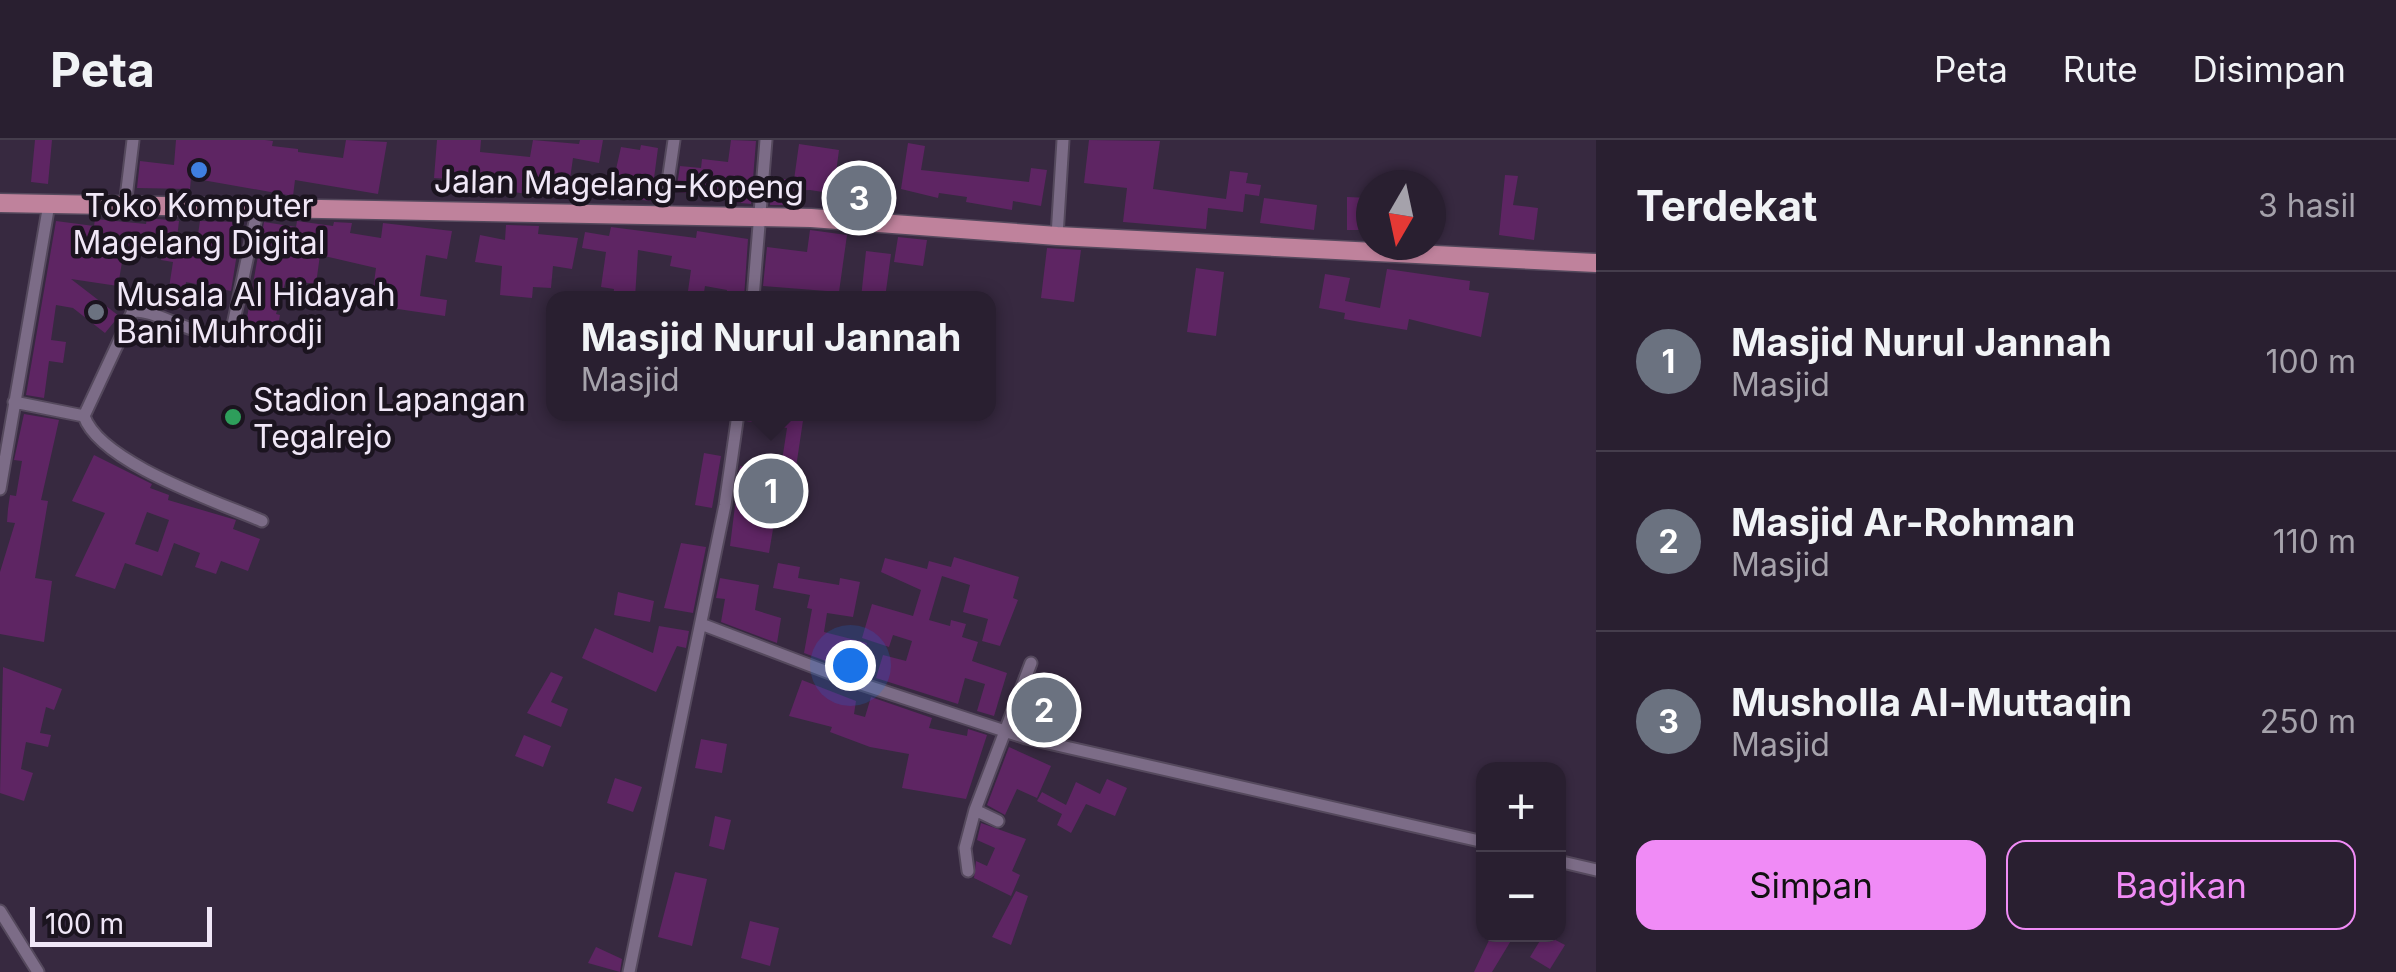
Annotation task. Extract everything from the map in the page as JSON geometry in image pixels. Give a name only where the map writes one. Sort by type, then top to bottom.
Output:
[{"type":"main road","name":"Jalan Magelang-Kopeng","points":[[0,203],[758,217],[1596,263]]},
{"type":"street","points":[[125,206],[133,140]]},
{"type":"street","points":[[663,216],[674,140]]},
{"type":"street","points":[[755,291],[766,140]]},
{"type":"street","points":[[1057,236],[1063,140]]},
{"type":"street","points":[[0,490],[50,204]]},
{"type":"street","points":[[258,208],[229,330],[208,332],[132,310],[84,416],[93,435],[115,452],[262,522]]},
{"type":"street","points":[[14,402],[84,416]]},
{"type":"street","points":[[629,972],[701,624],[737,421]]},
{"type":"street","points":[[701,624],[842,678],[1005,731],[1476,840]]},
{"type":"street","points":[[968,871],[965,848],[976,810],[1031,663]]},
{"type":"street","points":[[976,810],[998,820]]},
{"type":"street","points":[[1566,863],[1596,870]]},
{"type":"street","points":[[0,911],[38,972]]},
{"type":"building","points":[[35,140],[52,140],[48,184],[31,182]]},
{"type":"building","points":[[176,140],[265,140],[273,141],[272,146],[298,152],[343,158],[346,140],[387,142],[378,194],[295,180],[293,196],[191,178],[190,189],[137,188],[140,161],[174,165]]},
{"type":"building","points":[[437,140],[481,140],[480,152],[530,157],[533,140],[579,144],[580,140],[603,140],[599,163],[573,158],[568,193],[551,190],[550,198],[508,191],[510,183],[434,178]]},
{"type":"building","points":[[731,140],[756,141],[751,204],[730,202],[731,197],[676,192],[680,166],[701,168],[702,159],[728,162]]},
{"type":"building","points":[[1089,140],[1160,141],[1153,189],[1226,199],[1230,171],[1248,173],[1246,183],[1261,185],[1259,196],[1245,194],[1243,212],[1208,208],[1206,229],[1123,222],[1127,188],[1084,183]]},
{"type":"building","points":[[908,143],[925,146],[921,170],[1029,182],[1031,168],[1047,170],[1041,206],[1013,201],[1012,210],[966,202],[967,197],[939,193],[938,198],[901,189]]},
{"type":"building","points":[[799,144],[839,150],[836,173],[870,194],[862,207],[842,195],[810,190],[791,191],[789,205],[770,205],[772,178],[794,180]]},
{"type":"building","points":[[641,145],[658,148],[651,201],[610,196],[621,147],[640,150]]},
{"type":"building","points":[[1505,175],[1518,176],[1513,205],[1538,208],[1534,240],[1499,235]]},
{"type":"building","points":[[1347,197],[1356,197],[1356,230],[1347,230]]},
{"type":"building","points":[[1264,198],[1317,205],[1314,230],[1260,223]]},
{"type":"building","points":[[147,218],[179,221],[177,238],[197,241],[200,221],[242,222],[231,291],[186,282],[182,309],[166,307],[173,262],[161,260],[163,250],[131,246],[128,263],[122,262],[118,286],[71,279],[119,316],[105,333],[73,308],[56,305],[51,340],[66,342],[63,363],[49,361],[44,398],[26,395],[56,221],[94,226],[95,219],[146,224]]},
{"type":"building","points":[[297,221],[333,226],[334,222],[352,223],[350,233],[381,238],[383,223],[452,231],[447,259],[426,255],[420,296],[447,300],[445,316],[371,305],[376,268],[320,255],[316,284],[286,280],[276,314],[280,315],[276,336],[245,329],[264,222],[296,227]]},
{"type":"building","points":[[506,225],[539,226],[538,234],[578,238],[572,269],[553,266],[551,288],[533,287],[532,298],[500,295],[502,266],[475,262],[480,235],[505,240]]},
{"type":"building","points":[[611,227],[696,238],[697,231],[748,239],[744,291],[705,286],[704,291],[688,291],[691,270],[670,266],[672,256],[638,250],[635,291],[601,287],[606,252],[582,248],[585,232],[609,236]]},
{"type":"building","points":[[810,230],[847,235],[839,291],[763,286],[767,247],[807,252]]},
{"type":"building","points":[[898,237],[927,240],[923,266],[894,262]]},
{"type":"building","points":[[1047,248],[1081,250],[1074,302],[1041,298]]},
{"type":"building","points":[[866,251],[891,254],[886,291],[862,291]]},
{"type":"building","points":[[1196,268],[1224,272],[1216,336],[1187,332]]},
{"type":"building","points":[[1387,269],[1470,281],[1469,290],[1489,293],[1481,337],[1409,319],[1407,330],[1360,322],[1344,319],[1345,313],[1319,308],[1325,274],[1350,278],[1345,301],[1380,308]]},
{"type":"building","points":[[24,414],[59,420],[41,500],[48,501],[35,578],[52,581],[44,642],[0,634],[0,572],[15,523],[7,522],[8,509],[10,495],[16,496],[22,461],[14,460]]},
{"type":"building","points":[[746,421],[803,421],[795,474],[787,500],[778,499],[769,553],[730,546],[740,466],[780,474],[787,428]]},
{"type":"building","points":[[704,453],[721,456],[712,508],[695,505]]},
{"type":"building","points":[[94,455],[152,484],[150,488],[169,495],[168,500],[236,520],[233,529],[260,539],[248,571],[221,561],[216,574],[195,567],[200,553],[174,543],[162,576],[125,563],[115,589],[75,576],[105,513],[72,501]],"holes":[[[147,512],[169,520],[158,552],[135,544]]]},
{"type":"building","points":[[681,543],[706,547],[693,613],[664,608]]},
{"type":"building","points":[[954,557],[1019,577],[1013,598],[1018,600],[1000,646],[982,641],[988,619],[963,612],[970,585],[942,576],[929,620],[950,626],[951,620],[966,624],[962,637],[978,642],[972,661],[1007,673],[994,716],[977,711],[985,684],[965,678],[958,704],[876,678],[883,655],[906,661],[912,641],[893,635],[889,647],[862,638],[872,604],[913,616],[921,590],[881,572],[885,558],[927,569],[929,561],[951,567]]},
{"type":"building","points":[[778,563],[800,567],[798,578],[839,585],[840,578],[860,582],[853,617],[827,613],[824,632],[867,643],[861,674],[804,653],[812,609],[807,608],[810,595],[773,588]]},
{"type":"building","points":[[720,578],[759,585],[755,610],[781,618],[777,643],[721,622],[725,599],[716,598]]},
{"type":"building","points":[[618,592],[654,601],[650,622],[614,615]]},
{"type":"building","points":[[659,626],[689,631],[686,648],[677,646],[656,692],[582,658],[595,628],[653,653]]},
{"type":"building","points":[[3,667],[62,689],[54,710],[46,707],[40,733],[51,735],[48,747],[26,742],[21,769],[33,773],[24,801],[0,793]]},
{"type":"building","points":[[551,672],[563,677],[551,702],[568,709],[561,727],[527,713]]},
{"type":"building","points":[[802,680],[856,701],[854,714],[865,717],[871,697],[932,718],[929,728],[967,736],[968,729],[987,735],[966,799],[902,788],[909,754],[870,747],[830,732],[832,727],[789,716]]},
{"type":"building","points":[[524,735],[551,746],[543,767],[515,756]]},
{"type":"building","points":[[701,739],[727,744],[722,773],[695,768]]},
{"type":"building","points":[[1009,747],[1051,766],[1037,798],[1017,789],[1005,815],[987,805]]},
{"type":"building","points":[[615,778],[642,787],[633,812],[607,803]]},
{"type":"building","points":[[1107,779],[1127,788],[1115,816],[1086,804],[1071,833],[1057,825],[1062,814],[1037,801],[1042,792],[1066,805],[1076,782],[1100,794]]},
{"type":"building","points":[[715,816],[731,820],[724,850],[709,846]]},
{"type":"building","points":[[981,823],[1026,839],[1012,871],[1020,875],[1011,896],[974,878],[976,861],[987,866],[995,848],[977,840]]},
{"type":"building","points":[[675,872],[707,879],[692,946],[658,937]]},
{"type":"building","points":[[1016,891],[1028,896],[1011,945],[992,937]]},
{"type":"building","points":[[750,921],[779,928],[770,966],[741,958]]},
{"type":"building","points":[[1488,942],[1510,942],[1492,972],[1474,972]]},
{"type":"building","points":[[1539,942],[1565,945],[1550,969],[1530,957]]},
{"type":"building","points":[[596,947],[622,959],[620,972],[588,963]]},
{"type":"place","name":"Toko Komputer Magelang Digital","points":[[199,170]]},
{"type":"place","name":"Musholla Al-Muttaqin","points":[[859,198]]},
{"type":"place","name":"Musala Al Hidayah Bani Muhrodji","points":[[96,312]]},
{"type":"place","name":"Stadion Lapangan Tegalrejo","points":[[233,417]]},
{"type":"place","name":"Masjid Nurul Jannah","points":[[771,491]]},
{"type":"place","name":"Masjid Ar-Rohman","points":[[1044,710]]}]
